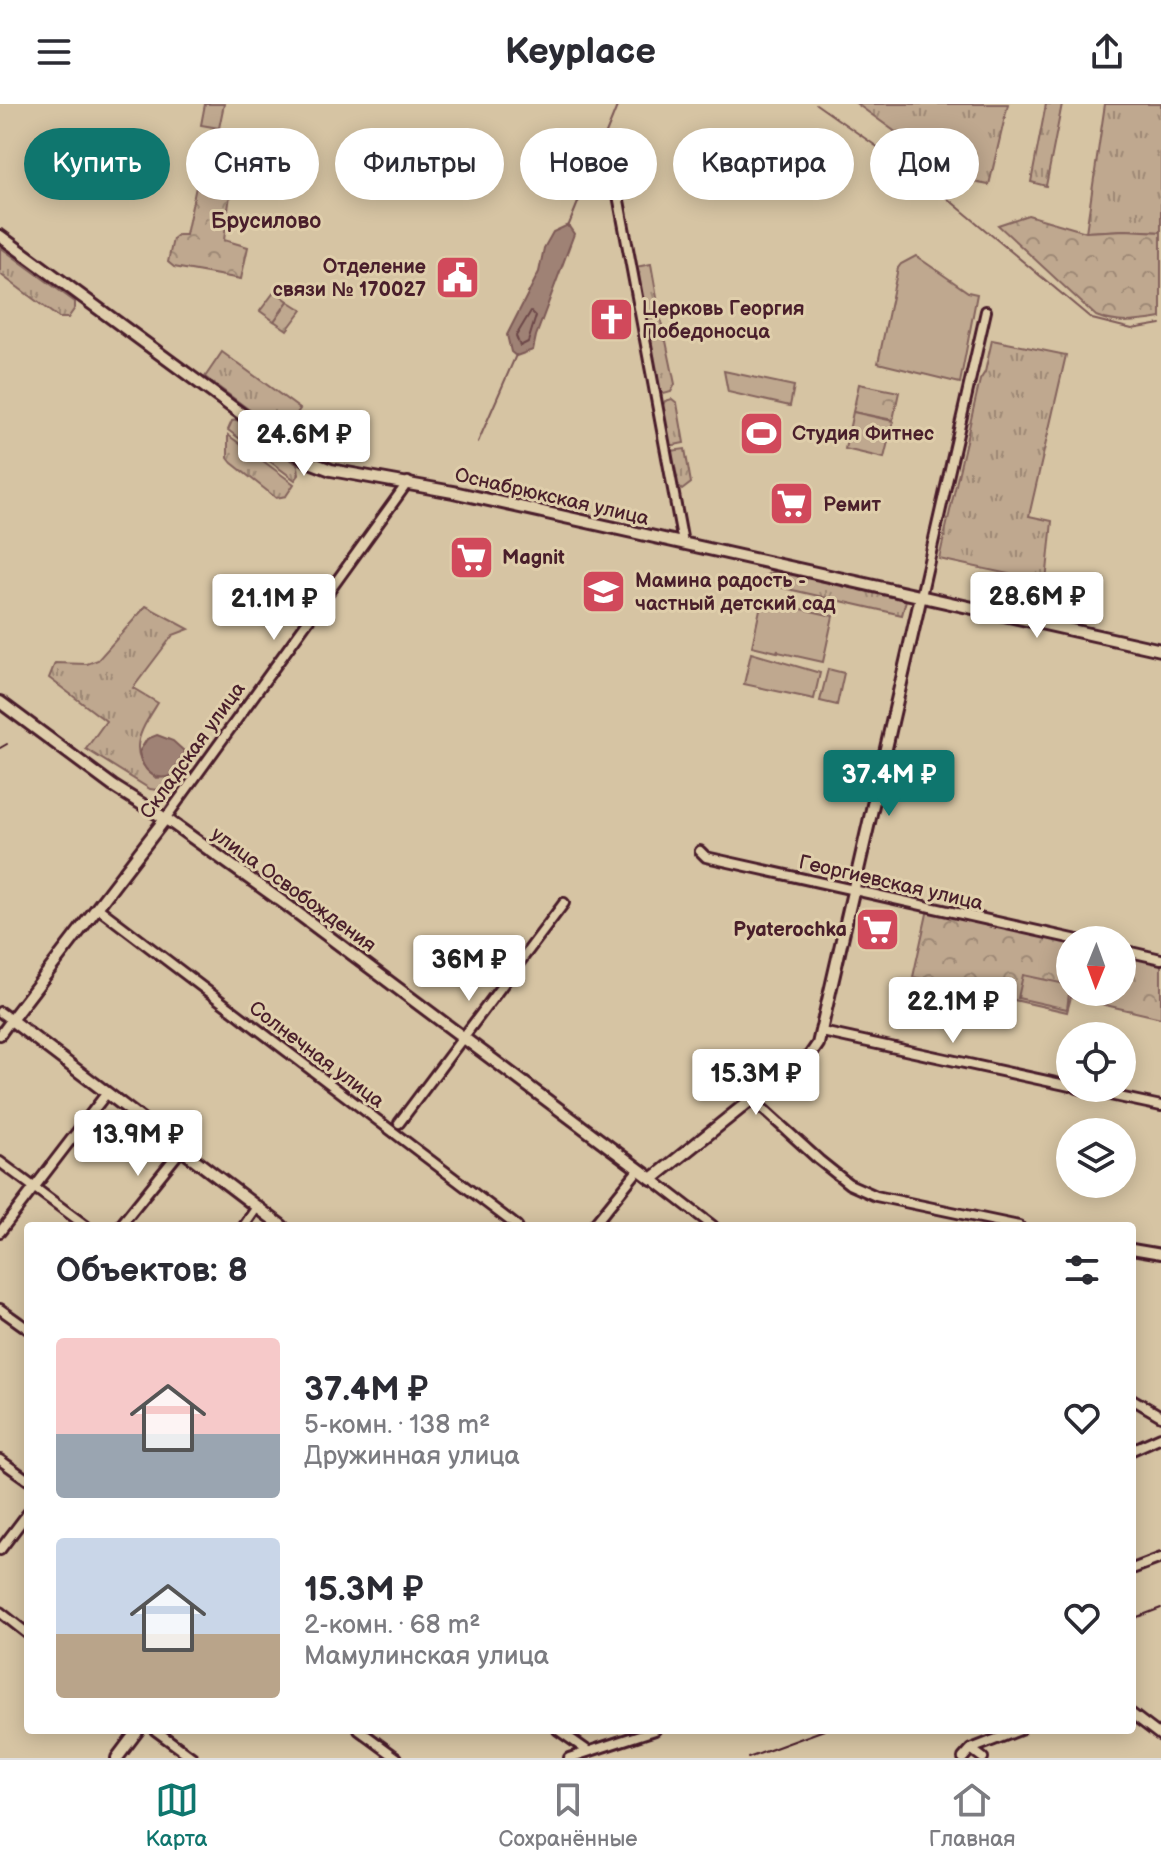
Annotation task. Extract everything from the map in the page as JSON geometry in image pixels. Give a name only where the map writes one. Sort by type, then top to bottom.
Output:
[{"type":"street","points":[[619,200],[683,543]]},
{"type":"street","name":"Оснабрюкская улица","points":[[0,236],[304,459],[331,470],[408,482],[1161,650]]},
{"type":"street","points":[[652,1179],[809,1057],[817,1047],[986,311]]},
{"type":"street","name":"Складская улица","points":[[0,1035],[165,819],[408,482]]},
{"type":"street","name":"улица Освобождения","points":[[0,702],[113,786],[277,898],[708,1222]]},
{"type":"street","name":"Георгиевская улица","points":[[700,851],[706,857],[1056,935]]},
{"type":"street","points":[[399,1123],[564,903]]},
{"type":"street","name":"Солнечная улица","points":[[98,908],[512,1222]]},
{"type":"street","points":[[1136,953],[1161,959]]},
{"type":"street","points":[[0,1012],[277,1222]]},
{"type":"street","points":[[822,1032],[1056,1083]]},
{"type":"street","points":[[0,1232],[106,1094]]},
{"type":"street","points":[[752,1099],[849,1184],[876,1196],[1000,1222]]},
{"type":"street","points":[[1136,1101],[1161,1106]]},
{"type":"street","points":[[123,1222],[181,1150]]},
{"type":"street","points":[[0,1162],[81,1222]]},
{"type":"street","points":[[596,1222],[639,1169]]},
{"type":"street","points":[[247,1222],[257,1207]]},
{"type":"street","points":[[1136,1250],[1161,1254]]},
{"type":"street","points":[[0,1309],[24,1326]]},
{"type":"street","points":[[1136,1401],[1161,1416]]},
{"type":"street","points":[[1136,1448],[1161,1437]]},
{"type":"street","points":[[0,1460],[24,1477]]},
{"type":"street","points":[[0,1550],[24,1518]]},
{"type":"street","points":[[1136,1567],[1161,1558]]},
{"type":"street","points":[[0,1612],[24,1631]]},
{"type":"street","points":[[1136,1717],[1161,1736]]},
{"type":"street","points":[[117,1758],[135,1734]]},
{"type":"street","points":[[160,1734],[193,1758]]},
{"type":"street","points":[[364,1734],[397,1758]]},
{"type":"street","points":[[564,1734],[588,1751]]},
{"type":"street","points":[[569,1758],[642,1734]]},
{"type":"street","points":[[963,1758],[971,1749],[1010,1734]]},
{"type":"street","points":[[971,1749],[983,1758]]},
{"type":"green space","points":[[205,104],[224,104],[219,128],[201,125]]},
{"type":"green space","points":[[857,104],[1008,104],[989,185],[979,183],[979,128],[890,128]]},
{"type":"green space","points":[[1046,104],[1062,104],[1046,186],[1031,182]]},
{"type":"green space","points":[[1105,104],[1161,104],[1161,232],[1086,232]]},
{"type":"green space","points":[[193,200],[229,200],[224,240],[248,247],[241,279],[174,267],[168,262],[173,239],[186,235]]},
{"type":"green space","points":[[1028,215],[1086,232],[1161,232],[1161,318],[1120,322],[1096,316],[998,225]]},
{"type":"green space","points":[[0,247],[75,302],[75,308],[68,318],[59,318],[0,274]]},
{"type":"green space","points":[[916,256],[968,292],[977,294],[960,383],[878,363],[898,268]]},
{"type":"green space","points":[[651,264],[662,326],[659,330],[650,331],[636,267]]},
{"type":"green space","points":[[275,291],[288,301],[274,321],[260,311]]},
{"type":"green space","points":[[288,301],[302,310],[287,330],[274,321]]},
{"type":"green space","points":[[657,336],[666,341],[675,384],[671,392],[664,394],[659,390],[650,345],[652,338]]},
{"type":"green space","points":[[992,340],[1066,355],[1029,516],[1052,521],[1046,582],[939,559]]},
{"type":"green space","points":[[222,352],[300,409],[282,434],[205,377]]},
{"type":"green space","points":[[724,371],[794,386],[790,406],[728,392]]},
{"type":"green space","points":[[859,384],[899,392],[893,420],[853,412]]},
{"type":"green space","points":[[672,399],[677,403],[684,443],[669,446],[662,407],[665,401]]},
{"type":"green space","points":[[853,412],[893,421],[884,458],[845,449]]},
{"type":"green space","points":[[237,420],[298,465],[299,475],[295,480],[228,430],[232,421]]},
{"type":"green space","points":[[228,435],[294,484],[286,496],[276,498],[232,463],[228,458]]},
{"type":"green space","points":[[685,449],[691,483],[682,490],[677,485],[670,451]]},
{"type":"green space","points":[[777,571],[906,600],[902,615],[762,583],[768,574]]},
{"type":"green space","points":[[762,600],[833,616],[823,662],[778,652],[778,649],[777,652],[752,646]]},
{"type":"green space","points":[[146,606],[189,629],[173,635],[133,688],[158,703],[141,732],[138,750],[140,760],[156,778],[171,776],[176,782],[171,792],[150,789],[86,749],[106,721],[49,678],[55,663],[87,664],[98,660]]},
{"type":"green space","points":[[751,653],[820,673],[814,699],[744,684]]},
{"type":"green space","points":[[828,669],[844,673],[837,705],[820,701]]},
{"type":"green space","points":[[928,909],[1056,938],[1056,1006],[1069,1006],[1067,1012],[913,977]]},
{"type":"green space","points":[[1136,956],[1161,961],[1161,1018],[1110,1006],[1136,1006]]},
{"type":"green space","points":[[1023,975],[1056,982],[1056,1006],[1067,1006],[1067,1009],[1018,998]]},
{"type":"water","points":[[568,225],[574,234],[533,350],[516,356],[511,352],[507,335],[539,272],[544,248],[553,232]]},
{"type":"water","points":[[157,735],[173,741],[185,752],[171,776],[154,776],[140,758],[139,752],[147,739]]},
{"type":"waterway","points":[[568,227],[618,104]]},
{"type":"waterway","points":[[816,104],[929,183],[1092,319],[1132,329],[1161,324]]},
{"type":"waterway","points":[[478,442],[516,355]]},
{"type":"railway","points":[[0,748],[7,744]]},
{"type":"railway","points":[[1136,1617],[1161,1608]]},
{"type":"railway","points":[[748,1758],[813,1734]]},
{"type":"place","name":"Отделение связи № 170027","points":[[457,277]]},
{"type":"place","name":"Церковь Георгия Победоносца","points":[[611,320]]},
{"type":"place","name":"Студия Фитнес","points":[[761,433]]},
{"type":"place","name":"Ремит","points":[[792,504]]},
{"type":"place","name":"Magnit","points":[[471,557]]},
{"type":"place","name":"Мамина радость - частный детский сад","points":[[604,592]]},
{"type":"place","name":"Pyaterochka","points":[[878,929]]},
{"type":"district","name":"Брусилово","points":[[266,220]]}]
